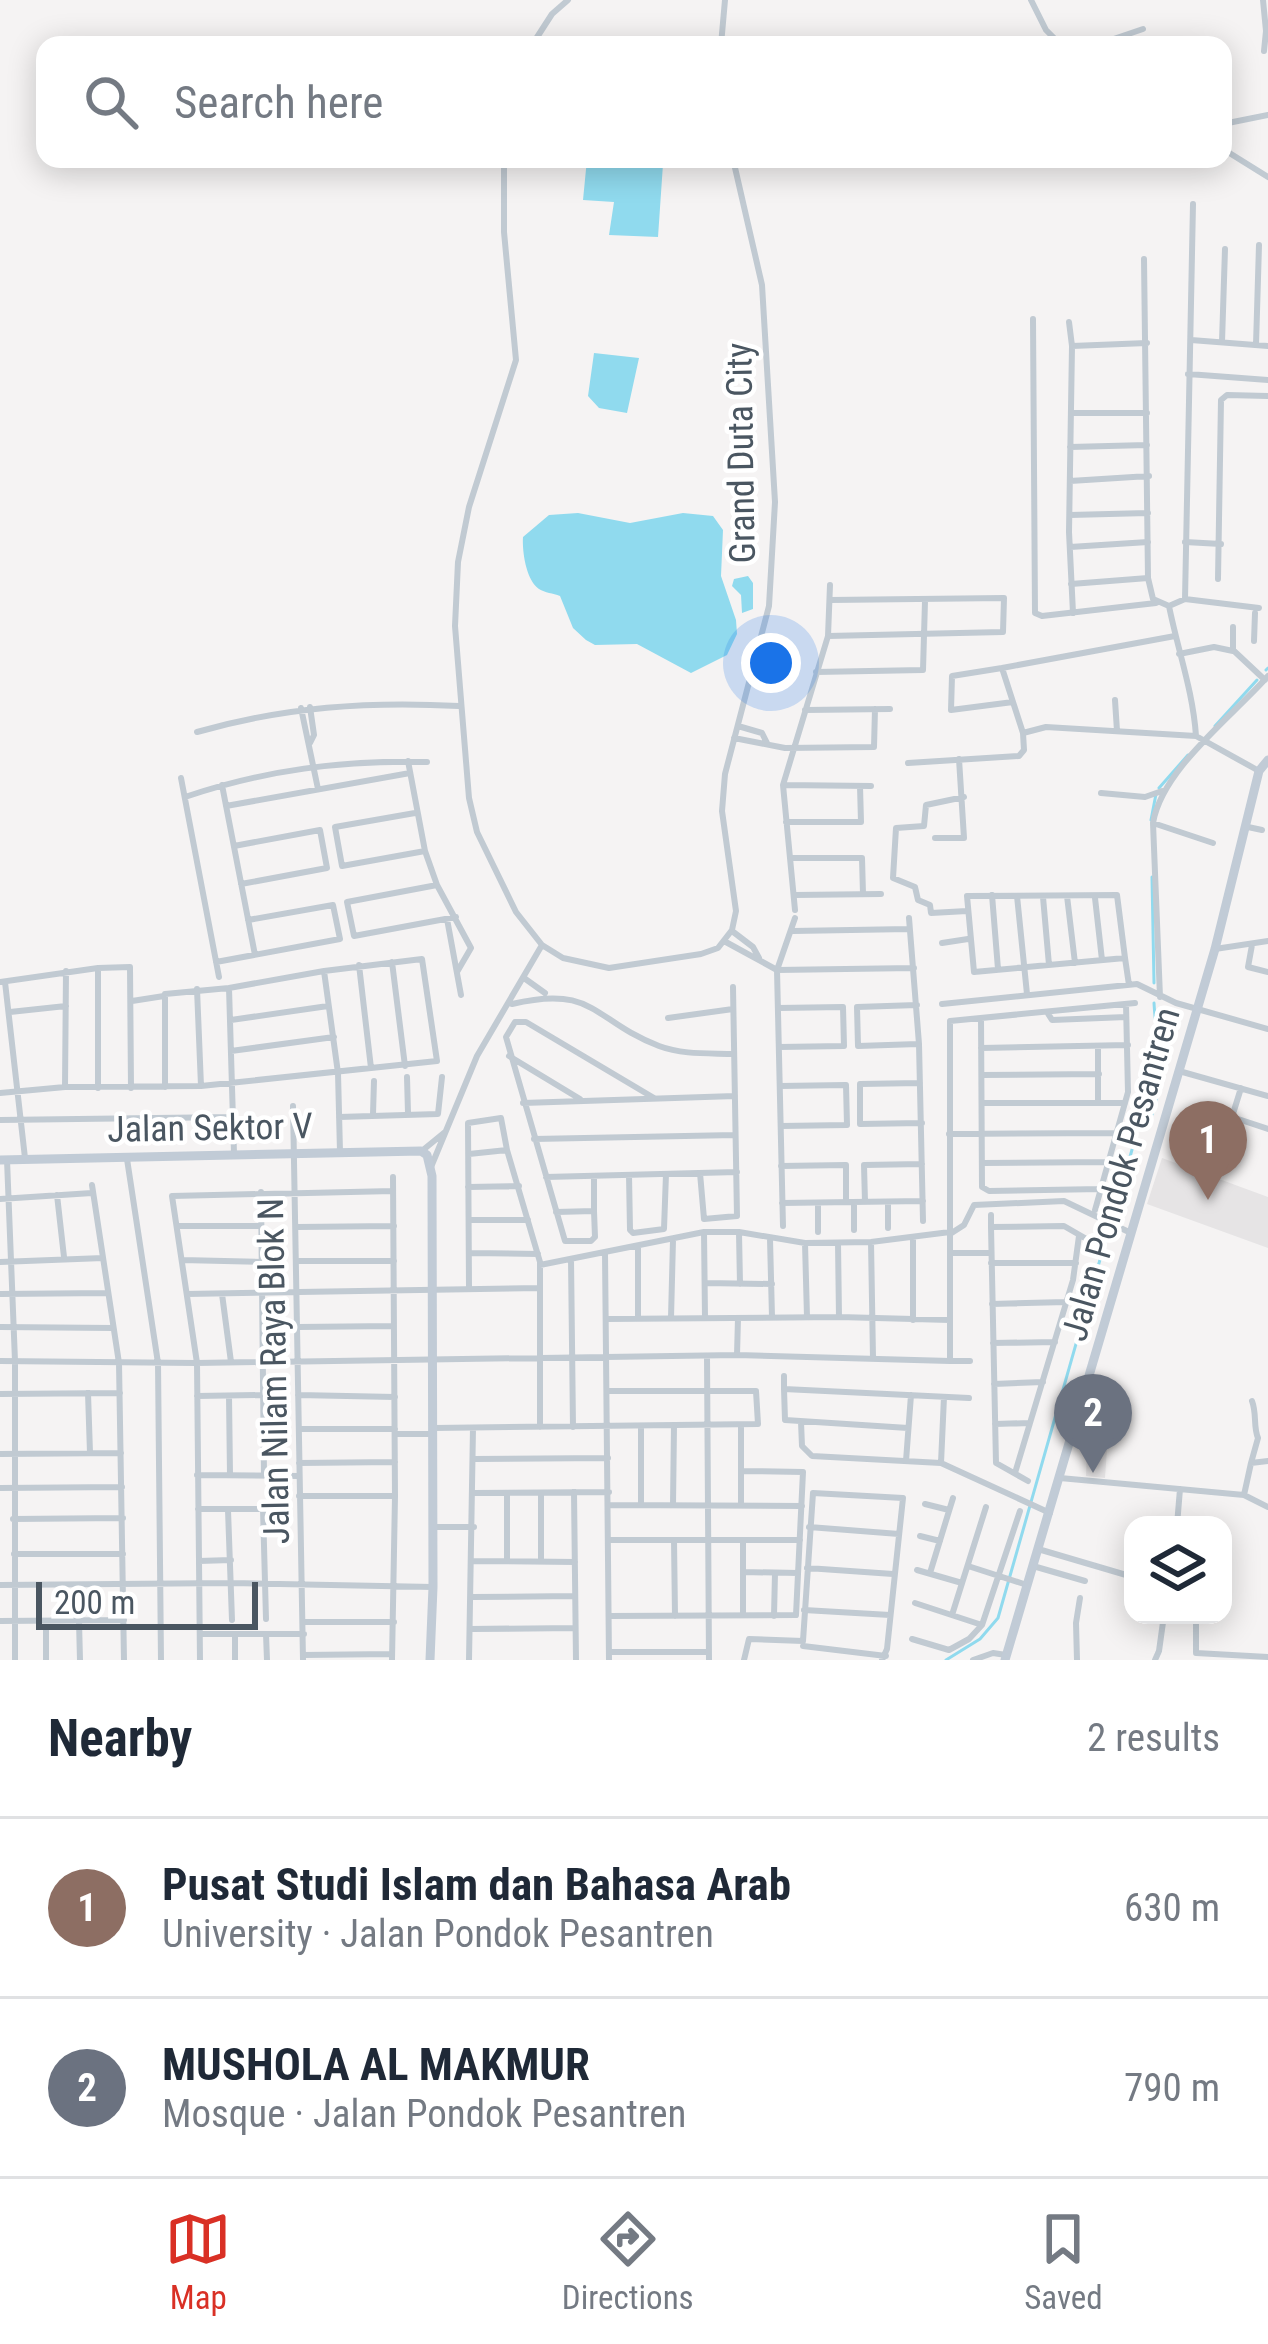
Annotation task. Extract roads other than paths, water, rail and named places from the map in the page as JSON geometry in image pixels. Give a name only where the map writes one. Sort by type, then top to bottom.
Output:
[{"type":"street","points":[[538,36],[568,0]]},
{"type":"street","points":[[716,0],[723,11]]},
{"type":"street","points":[[722,36],[725,0]]},
{"type":"street","points":[[1031,0],[1052,36]]},
{"type":"street","points":[[1263,0],[1264,51]]},
{"type":"street","points":[[1122,36],[1143,29]]},
{"type":"street","points":[[1232,122],[1268,115]]},
{"type":"street","points":[[1232,155],[1268,177]]},
{"type":"street","points":[[504,168],[504,232],[516,360],[469,507],[458,562],[455,626],[459,706],[477,832],[516,913],[542,945],[563,958],[609,968],[701,954],[718,948],[732,931],[759,958]]},
{"type":"street","name":"Grand Duta City","points":[[732,931],[736,911],[722,811],[725,774],[769,606],[775,502],[761,285],[735,168]]},
{"type":"street","points":[[1185,599],[1193,204]]},
{"type":"street","points":[[1256,345],[1259,245]]},
{"type":"street","points":[[1222,341],[1225,249]]},
{"type":"street","points":[[1144,260],[1151,595],[1169,606],[1185,599],[1257,611],[1254,641]]},
{"type":"street","points":[[1033,319],[1035,609],[1039,616],[1159,602]]},
{"type":"street","points":[[1069,322],[1073,614]]},
{"type":"street","points":[[1191,340],[1268,346]]},
{"type":"street","points":[[1072,346],[1147,344]]},
{"type":"street","points":[[1188,374],[1268,380]]},
{"type":"street","points":[[1218,579],[1221,400],[1227,395],[1268,396]]},
{"type":"street","points":[[1072,413],[1147,413]]},
{"type":"street","points":[[1070,448],[1147,445]]},
{"type":"street","points":[[1070,481],[1148,476]]},
{"type":"street","points":[[1070,515],[1148,513]]},
{"type":"street","points":[[1070,547],[1148,542]]},
{"type":"street","points":[[1184,542],[1221,544]]},
{"type":"street","points":[[1071,584],[1148,578]]},
{"type":"street","points":[[783,1226],[777,970],[795,914],[784,785],[828,636],[830,585]]},
{"type":"street","points":[[828,636],[1003,632],[1004,598],[830,600]]},
{"type":"street","points":[[816,672],[923,670],[925,599]]},
{"type":"street","points":[[1169,606],[1189,676],[1200,740]]},
{"type":"street","points":[[1233,627],[1233,651]]},
{"type":"street","points":[[1255,627],[1265,628]]},
{"type":"street","points":[[1013,702],[955,712],[952,676],[1175,636]]},
{"type":"street","points":[[1160,997],[1153,823],[1163,791],[1200,740],[1267,678],[1233,651],[1217,647],[1179,654]]},
{"type":"street","points":[[908,764],[1021,755],[1024,733],[1002,668]]},
{"type":"street","points":[[1115,700],[1117,731]]},
{"type":"street","points":[[197,732],[306,707],[358,703],[459,706]]},
{"type":"street","points":[[306,707],[306,737],[318,789]]},
{"type":"street","points":[[734,738],[793,748],[874,747],[875,709]]},
{"type":"street","points":[[805,710],[890,709]]},
{"type":"street","points":[[738,726],[762,733],[767,743]]},
{"type":"street","points":[[1024,733],[1059,726],[1200,740],[1258,771],[1268,760]]},
{"type":"street","points":[[935,838],[964,838],[959,759]]},
{"type":"street","points":[[408,761],[425,851],[452,918],[471,948],[457,972]]},
{"type":"street","points":[[185,797],[222,784],[313,765],[427,762]]},
{"type":"street","name":"Jalan Pondok Pesantren","points":[[1006,1658],[1215,949],[1258,771]]},
{"type":"street","points":[[226,806],[410,773]]},
{"type":"street","points":[[181,778],[219,977]]},
{"type":"street","points":[[222,784],[255,955]]},
{"type":"street","points":[[784,785],[871,786]]},
{"type":"street","points":[[785,822],[861,822],[860,786]]},
{"type":"street","points":[[1101,793],[1145,797],[1163,791]]},
{"type":"street","points":[[964,796],[926,805],[924,826],[896,828],[892,873],[916,887],[918,900],[930,905],[932,913],[967,911]]},
{"type":"street","points":[[415,813],[334,827],[341,866],[425,851]]},
{"type":"street","points":[[1153,823],[1213,843]]},
{"type":"street","points":[[1248,827],[1262,830]]},
{"type":"street","points":[[234,846],[320,830],[327,868],[241,884]]},
{"type":"street","points":[[790,858],[862,858],[863,894]]},
{"type":"street","points":[[437,885],[347,902],[354,936],[452,918]]},
{"type":"street","points":[[795,895],[881,894]]},
{"type":"street","points":[[992,895],[998,970]]},
{"type":"street","points":[[1125,958],[972,970],[968,896],[1119,897],[1129,985]]},
{"type":"street","points":[[1016,896],[1027,995]]},
{"type":"street","points":[[1043,896],[1049,965]]},
{"type":"street","points":[[1067,896],[1075,963]]},
{"type":"street","points":[[1095,897],[1102,961]]},
{"type":"street","points":[[216,962],[340,939],[333,905],[248,920]]},
{"type":"street","points":[[452,918],[461,995]]},
{"type":"street","points":[[909,918],[919,1044],[923,1220]]},
{"type":"street","points":[[793,931],[910,929]]},
{"type":"street","points":[[942,944],[969,939]]},
{"type":"street","points":[[724,941],[777,970],[914,968]]},
{"type":"street","points":[[1215,949],[1268,941]]},
{"type":"street","points":[[430,1660],[431,1167],[477,1056],[542,945]]},
{"type":"street","points":[[1252,945],[1248,967],[1268,973]]},
{"type":"street","points":[[0,1094],[64,1087],[232,1088],[437,1060],[422,959],[229,988],[167,992],[132,1001]]},
{"type":"street","points":[[392,962],[405,1066]]},
{"type":"street","points":[[358,965],[371,1070]]},
{"type":"street","points":[[25,1158],[3,982],[66,970],[129,966],[131,1088]]},
{"type":"street","points":[[98,968],[98,1088]]},
{"type":"street","points":[[64,1087],[66,970]]},
{"type":"street","points":[[325,971],[338,1073],[340,1152]]},
{"type":"street","points":[[524,978],[548,995],[584,1003],[670,1050],[734,1054]]},
{"type":"street","points":[[942,1004],[1129,985],[1142,986],[1196,1010],[1268,1028]]},
{"type":"street","points":[[700,1173],[703,1216],[707,1220],[737,1216],[733,987]]},
{"type":"street","points":[[229,988],[234,1154]]},
{"type":"street","points":[[197,989],[201,1086]]},
{"type":"street","points":[[509,1004],[548,995]]},
{"type":"street","points":[[164,996],[165,1087]]},
{"type":"street","points":[[950,1361],[950,1022],[1130,1003],[1125,1103],[1095,1210]]},
{"type":"street","points":[[231,1020],[330,1005]]},
{"type":"street","points":[[917,1005],[857,1007],[858,1046],[919,1044]]},
{"type":"street","points":[[10,1012],[67,1006]]},
{"type":"street","points":[[778,1008],[844,1007],[844,1046],[779,1047]]},
{"type":"street","points":[[668,1018],[733,1009]]},
{"type":"street","points":[[1047,1012],[1052,1020],[1126,1017]]},
{"type":"street","points":[[981,1018],[982,1185],[986,1191],[1101,1189]]},
{"type":"street","points":[[594,1176],[595,1237],[570,1244],[565,1241],[509,1055],[506,1037],[515,1022],[526,1022],[654,1098]]},
{"type":"street","points":[[231,1051],[334,1037]]},
{"type":"street","points":[[981,1048],[1128,1045]]},
{"type":"street","points":[[1098,1047],[1098,1103]]},
{"type":"street","points":[[509,1055],[583,1101]]},
{"type":"street","points":[[1179,1071],[1268,1096]]},
{"type":"street","points":[[982,1076],[1099,1074]]},
{"type":"street","points":[[407,1078],[408,1114]]},
{"type":"street","points":[[339,1117],[439,1113],[442,1078]]},
{"type":"street","points":[[373,1115],[374,1081]]},
{"type":"street","points":[[920,1083],[860,1084],[860,1124],[922,1123]]},
{"type":"street","points":[[780,1086],[846,1085],[847,1125],[781,1126]]},
{"type":"street","points":[[1242,1087],[1232,1117],[1268,1129]]},
{"type":"street","points":[[524,1103],[735,1096]]},
{"type":"street","points":[[982,1103],[1125,1103]]},
{"type":"street","name":"Jalan Nilam Raya Blok N","points":[[293,1106],[303,1658]]},
{"type":"street","points":[[0,1120],[233,1117]]},
{"type":"street","points":[[469,1287],[468,1123],[501,1118],[539,1254],[540,1427]]},
{"type":"street","points":[[431,1167],[421,1151],[448,1130]]},
{"type":"street","points":[[949,1133],[1117,1132]]},
{"type":"street","points":[[534,1139],[736,1136]]},
{"type":"street","points":[[470,1154],[507,1150]]},
{"type":"street","name":"Jalan Sektor V","points":[[3,1159],[421,1151]]},
{"type":"street","points":[[126,1156],[158,1363],[161,1660]]},
{"type":"street","points":[[0,1656],[15,1658],[15,1361],[11,1230],[3,1159]]},
{"type":"street","points":[[983,1162],[1108,1162]]},
{"type":"street","points":[[865,1202],[864,1165],[922,1164]]},
{"type":"street","points":[[782,1166],[846,1165],[854,1230]]},
{"type":"street","points":[[546,1177],[737,1172]]},
{"type":"street","points":[[629,1175],[633,1233],[664,1228],[666,1174]]},
{"type":"street","points":[[303,1658],[392,1657],[393,1177]]},
{"type":"street","points":[[468,1187],[519,1186]]},
{"type":"street","points":[[4,1199],[92,1189],[119,1363],[124,1660]]},
{"type":"street","points":[[200,1660],[197,1363],[174,1194],[393,1191]]},
{"type":"street","points":[[261,1192],[264,1475]]},
{"type":"street","points":[[57,1196],[64,1259]]},
{"type":"street","points":[[782,1203],[923,1201]]},
{"type":"street","points":[[540,1265],[704,1232],[739,1232],[805,1243],[950,1233],[964,1225],[974,1204],[1058,1201],[1131,1233]]},
{"type":"street","points":[[818,1202],[818,1232]]},
{"type":"street","points":[[888,1202],[888,1228]]},
{"type":"street","points":[[556,1212],[595,1211]]},
{"type":"street","points":[[991,1215],[994,1462],[1028,1481]]},
{"type":"street","points":[[469,1220],[528,1220]]},
{"type":"street","points":[[177,1226],[261,1226]]},
{"type":"street","points":[[297,1227],[394,1226]]},
{"type":"street","points":[[991,1227],[1061,1226],[1090,1241]]},
{"type":"street","points":[[0,1230],[11,1230]]},
{"type":"street","points":[[704,1232],[705,1318]]},
{"type":"street","points":[[739,1232],[740,1284]]},
{"type":"street","points":[[1015,1473],[1067,1302],[1079,1236]]},
{"type":"street","points":[[913,1237],[913,1320]]},
{"type":"street","points":[[770,1239],[772,1317]]},
{"type":"street","points":[[671,1318],[673,1240]]},
{"type":"street","points":[[871,1242],[873,1358]]},
{"type":"street","points":[[805,1243],[807,1317]]},
{"type":"street","points":[[838,1243],[839,1316]]},
{"type":"street","points":[[638,1246],[638,1318]]},
{"type":"street","points":[[470,1253],[539,1254]]},
{"type":"street","points":[[605,1253],[609,1656],[709,1656],[706,1356]]},
{"type":"street","points":[[950,1253],[991,1253]]},
{"type":"street","points":[[0,1262],[103,1258]]},
{"type":"street","points":[[571,1259],[573,1427]]},
{"type":"street","points":[[182,1260],[261,1262]]},
{"type":"street","points":[[297,1261],[394,1261]]},
{"type":"street","points":[[991,1263],[1076,1263]]},
{"type":"street","points":[[706,1283],[772,1284]]},
{"type":"street","points":[[187,1294],[539,1288]]},
{"type":"street","points":[[0,1294],[108,1293]]},
{"type":"street","points":[[222,1294],[231,1362]]},
{"type":"street","points":[[992,1304],[1067,1302]]},
{"type":"street","points":[[606,1319],[839,1316],[950,1320]]},
{"type":"street","points":[[737,1355],[738,1318]]},
{"type":"street","points":[[298,1327],[394,1326]]},
{"type":"street","points":[[0,1327],[113,1328]]},
{"type":"street","points":[[993,1343],[1055,1342]]},
{"type":"street","points":[[0,1361],[197,1363],[737,1355],[970,1361]]},
{"type":"street","points":[[784,1376],[784,1419],[908,1428]]},
{"type":"street","points":[[994,1384],[1043,1382]]},
{"type":"street","points":[[784,1389],[969,1397]]},
{"type":"street","points":[[299,1429],[758,1425],[757,1392],[608,1391]]},
{"type":"street","points":[[88,1393],[90,1453]]},
{"type":"street","points":[[0,1394],[119,1393]]},
{"type":"street","points":[[197,1396],[263,1395]]},
{"type":"street","points":[[298,1395],[395,1397]]},
{"type":"street","points":[[906,1461],[911,1395]]},
{"type":"street","points":[[229,1396],[230,1475]]},
{"type":"street","points":[[940,1463],[944,1397]]},
{"type":"street","points":[[1244,1495],[1258,1438],[1252,1401]]},
{"type":"street","points":[[800,1422],[802,1446],[812,1456],[940,1463],[1050,1513]]},
{"type":"street","points":[[995,1424],[1030,1423]]},
{"type":"street","points":[[640,1505],[641,1426]]},
{"type":"street","points":[[673,1505],[674,1426]]},
{"type":"street","points":[[741,1426],[741,1505]]},
{"type":"street","points":[[469,1660],[473,1428]]},
{"type":"street","points":[[0,1454],[121,1453]]},
{"type":"street","points":[[474,1459],[609,1458]]},
{"type":"street","points":[[1251,1463],[1268,1461]]},
{"type":"street","points":[[299,1462],[395,1462]]},
{"type":"street","points":[[609,1616],[796,1615],[801,1471],[741,1471]]},
{"type":"street","points":[[197,1475],[299,1476]]},
{"type":"street","points":[[1060,1478],[1244,1495],[1268,1507]]},
{"type":"street","points":[[0,1487],[122,1487]]},
{"type":"street","points":[[1178,1516],[1180,1489]]},
{"type":"street","points":[[574,1492],[576,1660]]},
{"type":"street","points":[[474,1493],[609,1492]]},
{"type":"street","points":[[507,1493],[507,1561]]},
{"type":"street","points":[[541,1493],[541,1561]]},
{"type":"street","points":[[744,1660],[749,1639],[803,1644],[884,1658],[900,1496],[813,1493],[809,1527],[804,1610],[803,1644],[802,1660]]},
{"type":"street","points":[[299,1496],[395,1496]]},
{"type":"street","points":[[930,1574],[953,1498]]},
{"type":"street","points":[[925,1504],[950,1510]]},
{"type":"street","points":[[609,1505],[802,1507]]},
{"type":"street","points":[[952,1616],[986,1507]]},
{"type":"street","points":[[228,1508],[232,1620]]},
{"type":"street","points":[[198,1509],[263,1509],[266,1618]]},
{"type":"street","points":[[912,1639],[949,1650],[982,1625],[1007,1578],[1021,1511]]},
{"type":"street","points":[[13,1519],[123,1518]]},
{"type":"street","points":[[433,1527],[474,1527]]},
{"type":"street","points":[[809,1527],[899,1534]]},
{"type":"street","points":[[920,1536],[940,1541]]},
{"type":"street","points":[[608,1540],[800,1540]]},
{"type":"street","points":[[674,1540],[675,1616]]},
{"type":"street","points":[[743,1540],[743,1616]]},
{"type":"street","points":[[1038,1550],[1124,1574]]},
{"type":"street","points":[[14,1554],[123,1554]]},
{"type":"street","points":[[199,1561],[231,1560]]},
{"type":"street","points":[[473,1561],[575,1562]]},
{"type":"street","points":[[968,1566],[1027,1585]]},
{"type":"street","points":[[1034,1566],[1084,1581]]},
{"type":"street","points":[[807,1568],[895,1574]]},
{"type":"street","points":[[917,1570],[962,1583]]},
{"type":"street","points":[[743,1572],[798,1574]]},
{"type":"street","points":[[774,1616],[775,1573]]},
{"type":"street","points":[[0,1585],[232,1582],[433,1587]]},
{"type":"street","points":[[472,1597],[575,1596]]},
{"type":"street","points":[[1077,1660],[1081,1598]]},
{"type":"street","points":[[915,1604],[982,1625]]},
{"type":"street","points":[[804,1610],[891,1615]]},
{"type":"street","points":[[0,1621],[124,1620]]},
{"type":"street","points":[[46,1621],[46,1660]]},
{"type":"street","points":[[80,1621],[80,1660]]},
{"type":"street","points":[[304,1622],[394,1622]]},
{"type":"street","points":[[1154,1660],[1160,1651],[1163,1624]]},
{"type":"street","points":[[1196,1624],[1196,1656],[1268,1657]]},
{"type":"street","points":[[471,1629],[575,1628]]},
{"type":"street","points":[[200,1634],[304,1634]]},
{"type":"street","points":[[235,1634],[235,1660]]},
{"type":"street","points":[[266,1634],[267,1660]]},
{"type":"street","points":[[973,1660],[994,1653],[1006,1658]]},
{"type":"water","points":[[586,168],[663,168],[658,237],[609,235],[614,202],[583,200]]},
{"type":"water","points":[[594,353],[639,358],[627,413],[599,408],[588,396]]},
{"type":"water","points":[[578,513],[630,523],[683,513],[713,516],[723,530],[721,576],[736,620],[737,634],[727,655],[691,673],[637,644],[595,645],[573,628],[560,596],[539,589],[531,579],[523,537],[549,515]]},
{"type":"water","points":[[748,576],[753,583],[753,609],[742,613],[741,595],[732,586],[734,579]]},
{"type":"waterway","points":[[1215,726],[1257,680]]},
{"type":"waterway","points":[[1159,788],[1188,755]]},
{"type":"waterway","points":[[1151,820],[1156,794]]},
{"type":"waterway","points":[[1152,877],[1154,983]]},
{"type":"waterway","points":[[1145,1128],[1158,1084],[1154,1003]]},
{"type":"waterway","points":[[1112,1221],[1135,1139]]},
{"type":"waterway","points":[[946,1660],[980,1639],[998,1618],[1109,1228]]},
{"type":"place","name":"Pusat Studi Islam dan Bahasa Arab","points":[[1208,1200]]},
{"type":"place","name":"MUSHOLA AL MAKMUR","points":[[1093,1473]]}]
